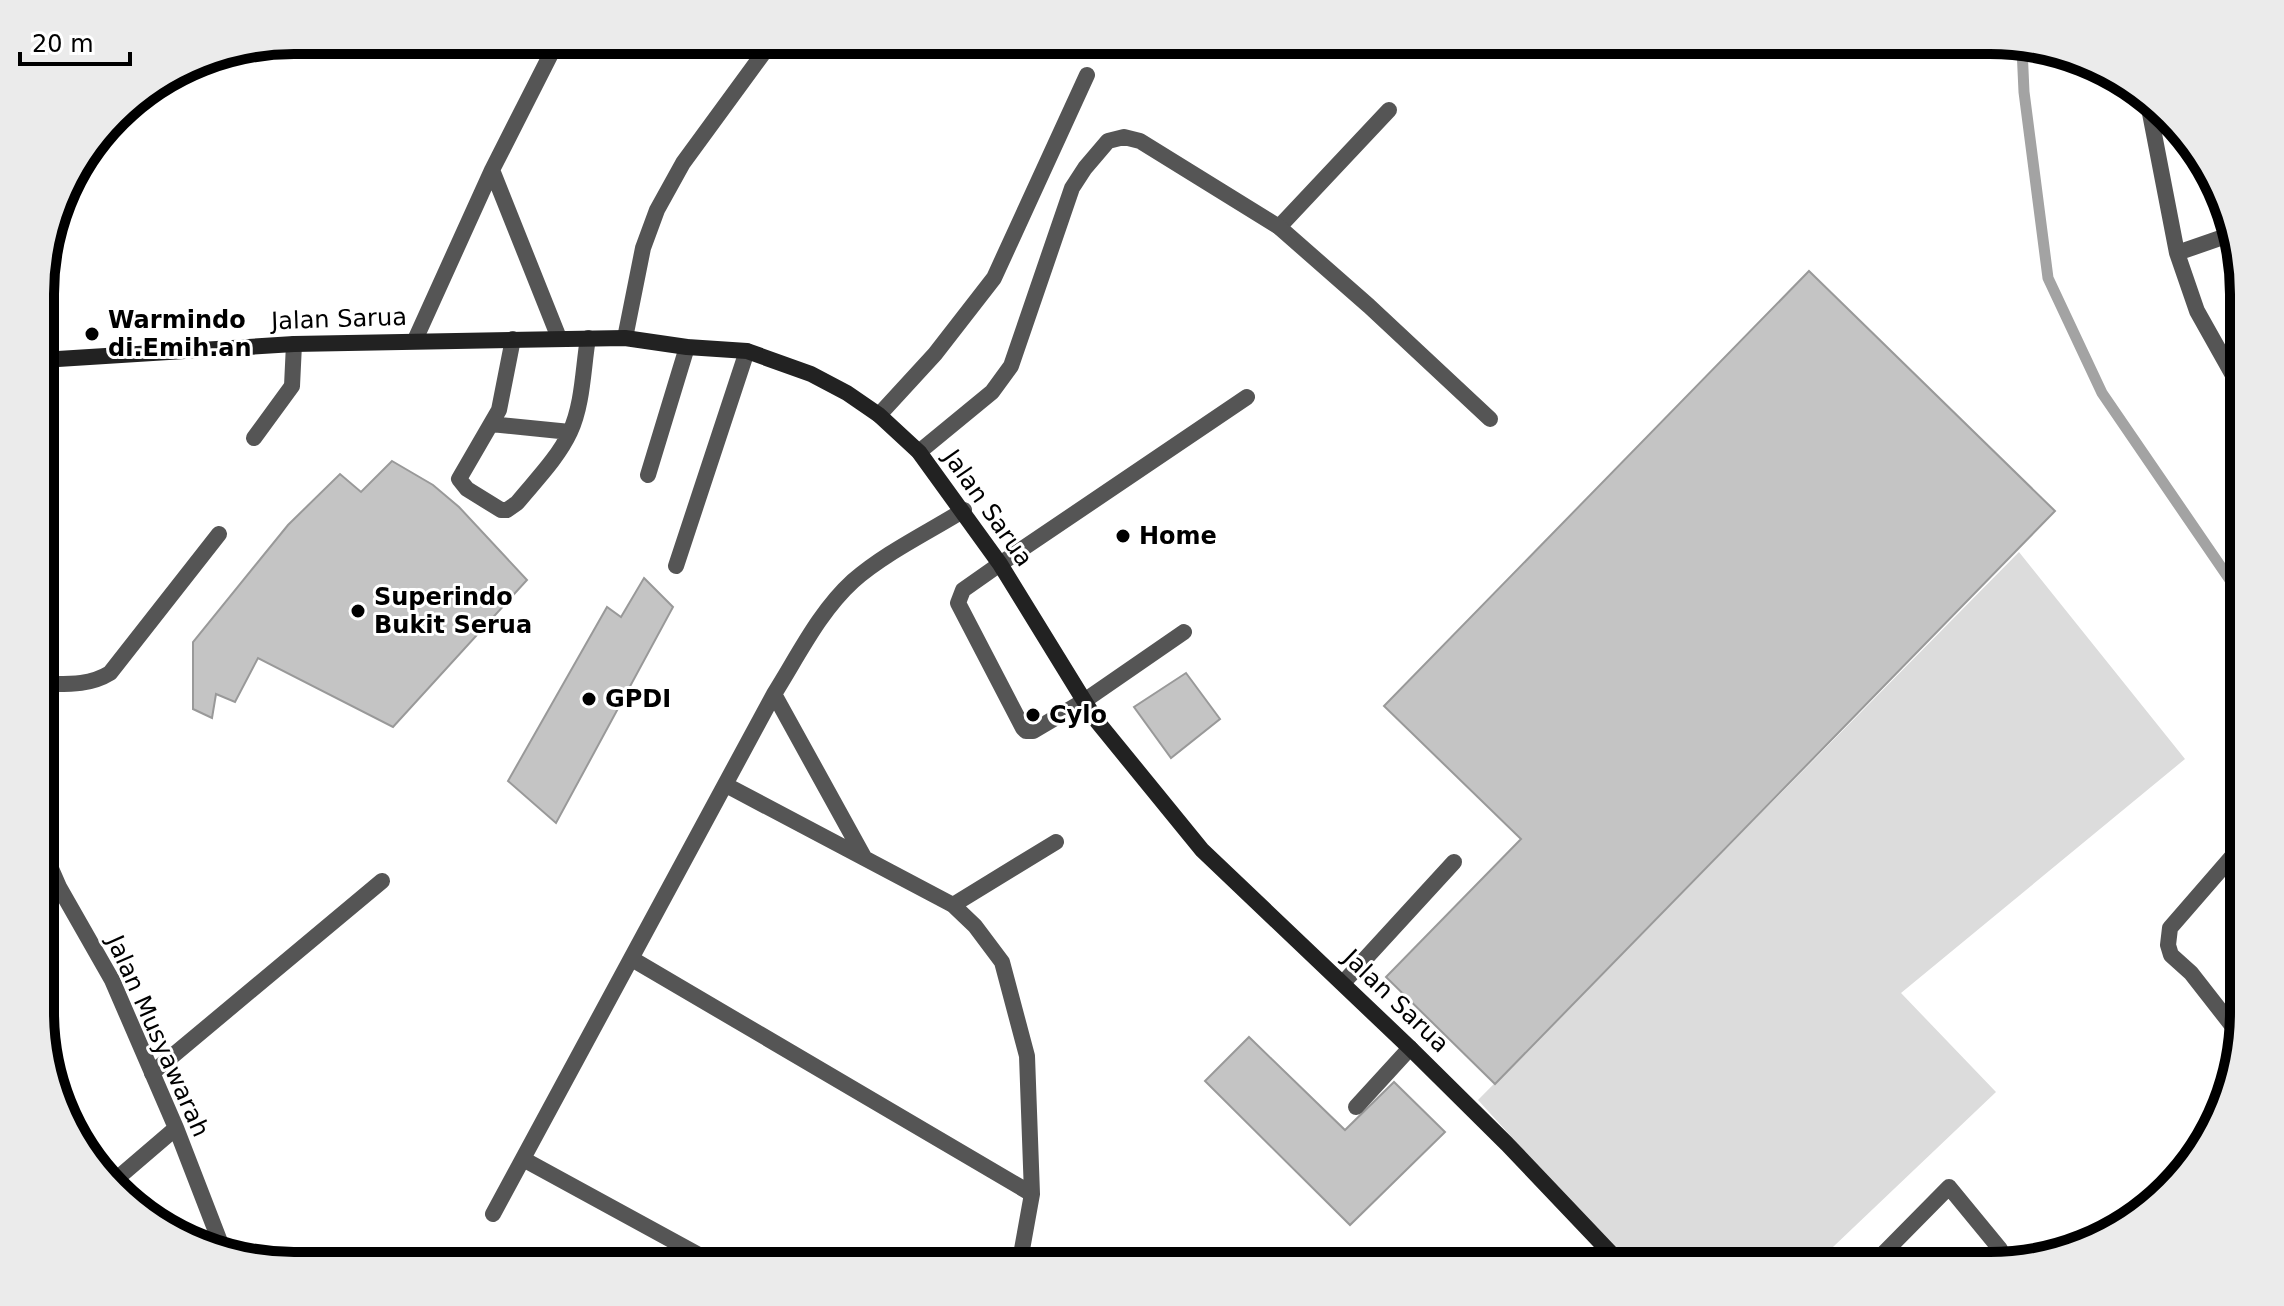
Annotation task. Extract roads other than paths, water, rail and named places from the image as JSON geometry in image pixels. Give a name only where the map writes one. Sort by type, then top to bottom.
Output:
[{"type":"main road","name":"Jalan Sarua","points":[[54,359],[294,344],[625,338],[747,351],[811,374],[847,393],[879,415],[919,452],[964,510],[1000,564],[1084,701],[1150,789],[1202,850],[1410,1048],[1610,1251]]},
{"type":"street","points":[[415,340],[492,170],[550,55]]},
{"type":"street","points":[[625,338],[643,248],[657,210],[683,163],[762,55]]},
{"type":"street","points":[[879,415],[935,354],[994,278],[1087,75]]},
{"type":"street","points":[[1279,227],[1389,110]]},
{"type":"street","points":[[2151,116],[2177,253],[2197,311],[2229,368]]},
{"type":"street","points":[[919,452],[992,392],[1011,366],[1072,188],[1091,159],[1108,141],[1124,137],[1140,141],[1279,227],[1490,419]]},
{"type":"street","points":[[492,170],[559,338]]},
{"type":"street","points":[[2177,253],[2223,237]]},
{"type":"street","points":[[513,339],[499,410],[459,479],[467,489],[501,510],[512,508],[517,503],[570,432],[576,416],[588,338]]},
{"type":"street","points":[[254,438],[292,386],[294,344]]},
{"type":"street","points":[[648,475],[687,347]]},
{"type":"street","points":[[676,566],[747,351]]},
{"type":"street","points":[[1184,632],[1084,701],[1033,731],[1026,731],[958,603],[963,590],[1247,397]]},
{"type":"street","points":[[491,424],[570,432]]},
{"type":"street","points":[[493,1214],[774,694],[824,614],[866,571],[964,510]]},
{"type":"street","points":[[54,684],[86,683],[110,673],[219,534]]},
{"type":"street","points":[[774,694],[864,859]]},
{"type":"street","points":[[726,785],[953,905],[975,926],[1002,962],[1027,1056],[1032,1194],[1022,1252]]},
{"type":"street","points":[[953,905],[1056,842]]},
{"type":"street","points":[[2229,860],[2170,928],[2168,945],[2171,955],[2191,973],[2229,1022]]},
{"type":"street","points":[[1343,983],[1454,862]]},
{"type":"street","name":"Jalan Musyawarah","points":[[54,876],[112,980],[176,1128],[219,1240]]},
{"type":"street","points":[[152,1073],[382,881]]},
{"type":"street","points":[[632,959],[1032,1194]]},
{"type":"street","points":[[1356,1107],[1410,1048]]},
{"type":"street","points":[[119,1176],[176,1128]]},
{"type":"street","points":[[523,1159],[693,1252]]},
{"type":"street","points":[[1886,1251],[1949,1187],[2000,1249]]},
{"type":"waterway","points":[[2022,56],[2024,92],[2048,278],[2102,393],[2229,579]]},
{"type":"place","name":"Warmindo di.Emih.an","points":[[92,334]]},
{"type":"place","name":"Home","points":[[1123,536]]},
{"type":"place","name":"Superindo Bukit Serua","points":[[358,611]]},
{"type":"place","name":"GPDI","points":[[589,699]]},
{"type":"place","name":"Cylo","points":[[1033,715]]}]
